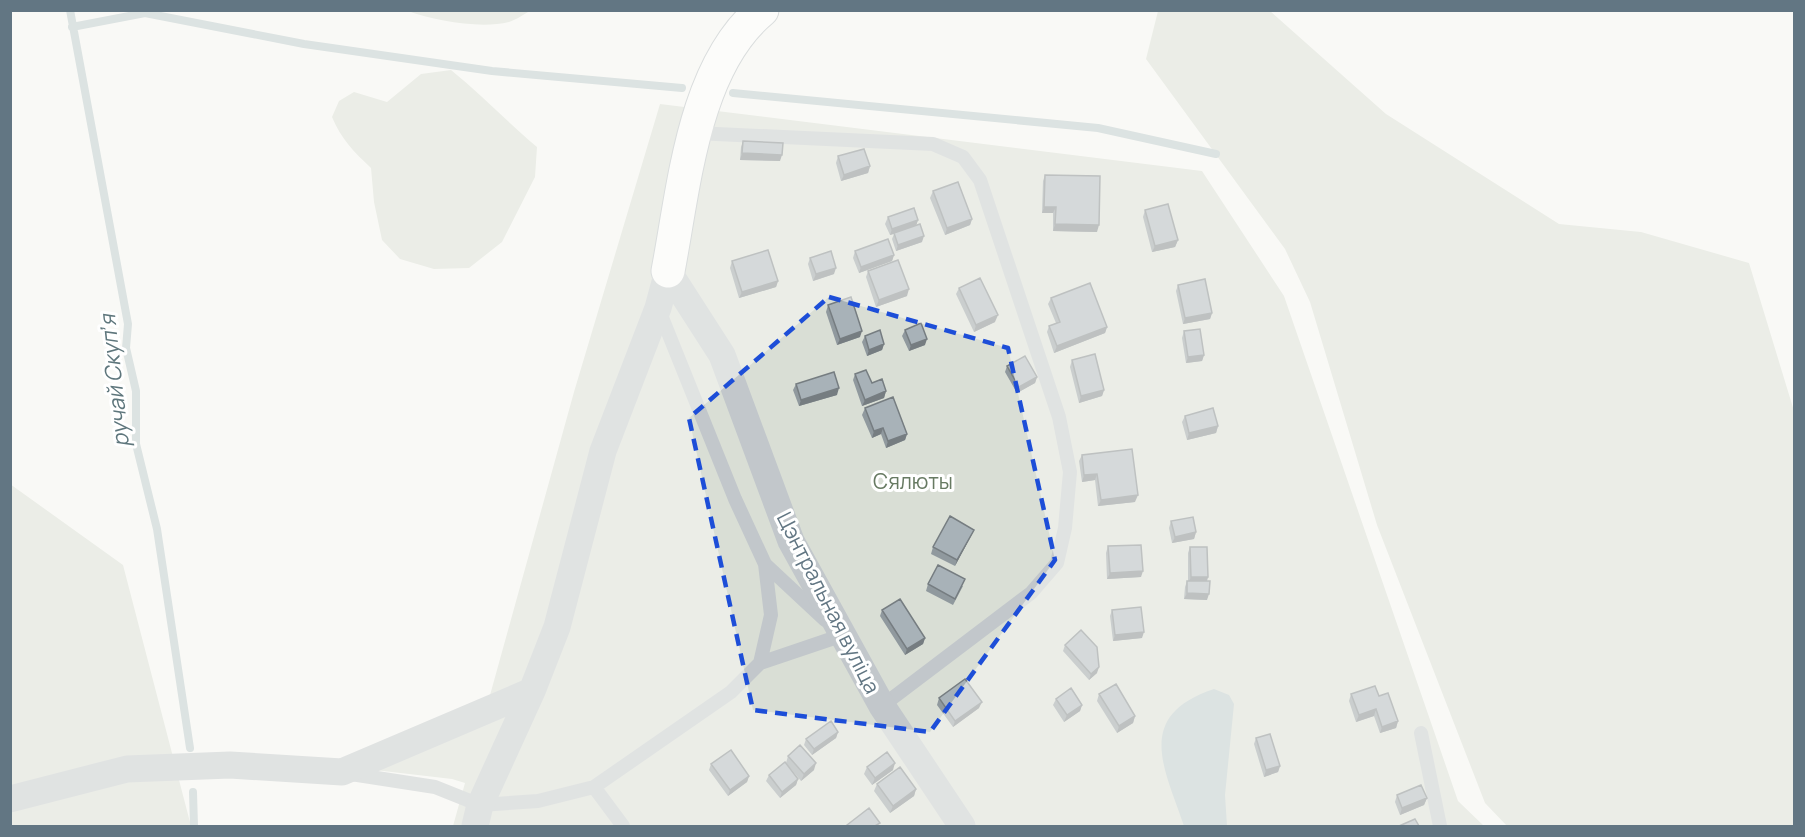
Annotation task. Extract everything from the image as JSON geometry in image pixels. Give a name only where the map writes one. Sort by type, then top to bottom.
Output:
[{"type":"street","points":[[478,816],[557,627],[603,451],[658,308],[668,271],[695,134],[708,88],[744,26],[762,10]]},
{"type":"street","name":"Цэнтральная вуліца","points":[[668,271],[722,355],[792,541],[882,706],[962,826]]},
{"type":"street","points":[[10,799],[127,769],[230,765],[342,772],[532,691]]},
{"type":"lane","points":[[695,134],[933,144],[963,157],[980,180],[1059,417],[1070,472],[1065,528],[1057,563],[1030,593],[882,706]]},
{"type":"lane","points":[[658,308],[735,499],[765,564],[771,615],[760,663]]},
{"type":"lane","points":[[342,772],[435,786],[478,816],[594,787],[731,692],[760,663],[843,635],[765,564]]},
{"type":"lane","points":[[1421,733],[1440,826]]},
{"type":"lane","points":[[594,787],[622,826]]},
{"type":"highlighted area","points":[[829,297],[1008,348],[1055,560],[930,732],[753,710],[689,418]]},
{"type":"green space","points":[[408,11],[530,11],[509,22],[485,25],[444,21]]},
{"type":"green space","points":[[1158,11],[1270,11],[1386,114],[1559,224],[1641,232],[1749,263],[1794,411],[1794,826],[1507,826],[1485,803],[1377,525],[1310,302],[1285,249],[1146,59]]},
{"type":"green space","points":[[451,70],[537,147],[535,177],[502,242],[469,268],[434,269],[400,259],[382,240],[374,202],[371,168],[348,145],[332,117],[339,101],[354,92],[387,102],[421,74]]},
{"type":"green space","name":"Сялюты","points":[[660,104],[1202,171],[1284,296],[1458,801],[1484,826],[453,826],[465,783],[452,779],[366,769],[482,724],[574,392]]},
{"type":"green space","points":[[10,484],[123,565],[191,826],[11,826]]},
{"type":"shaded area","points":[[1214,689],[1229,695],[1234,704],[1225,795],[1227,826],[1184,826],[1164,764],[1162,746],[1164,729],[1173,714],[1189,700]]},
{"type":"building","points":[[743,141],[783,143],[782,155],[742,153]]},
{"type":"building","points":[[864,149],[870,166],[844,175],[838,156]]},
{"type":"building","points":[[1045,175],[1100,176],[1099,225],[1055,224],[1056,207],[1044,207]]},
{"type":"building","points":[[958,182],[972,219],[947,228],[933,191]]},
{"type":"building","points":[[1168,204],[1178,240],[1155,246],[1145,210]]},
{"type":"building","points":[[914,208],[918,220],[892,229],[888,217]]},
{"type":"building","points":[[920,224],[924,236],[898,245],[894,233]]},
{"type":"building","points":[[888,239],[894,255],[861,267],[855,251]]},
{"type":"building","points":[[768,250],[778,281],[742,292],[732,261]]},
{"type":"building","points":[[831,251],[836,268],[816,274],[810,258]]},
{"type":"building","points":[[898,260],[909,289],[879,300],[868,271]]},
{"type":"building","points":[[980,278],[998,315],[976,325],[959,288]]},
{"type":"building","points":[[1205,279],[1212,313],[1185,318],[1178,285]]},
{"type":"building","points":[[1090,283],[1107,327],[1057,346],[1049,326],[1060,322],[1051,298]]},
{"type":"building","points":[[851,297],[862,331],[840,339],[828,305]]},
{"type":"building","points":[[921,323],[927,339],[911,345],[905,330]]},
{"type":"building","points":[[1200,329],[1204,355],[1188,357],[1184,331]]},
{"type":"building","points":[[880,330],[884,344],[869,350],[865,336]]},
{"type":"building","points":[[1095,354],[1104,390],[1081,396],[1072,360]]},
{"type":"building","points":[[1025,356],[1037,377],[1019,387],[1007,366]]},
{"type":"building","points":[[866,370],[872,383],[882,379],[886,391],[865,400],[855,374]]},
{"type":"building","points":[[834,372],[839,388],[801,400],[796,384]]},
{"type":"building","points":[[893,397],[907,434],[888,441],[883,428],[874,431],[865,408]]},
{"type":"building","points":[[1213,408],[1218,426],[1189,433],[1185,416]]},
{"type":"building","points":[[1132,449],[1138,495],[1101,500],[1097,474],[1084,475],[1082,455]]},
{"type":"building","points":[[950,516],[974,530],[957,560],[933,547]]},
{"type":"building","points":[[1193,517],[1196,532],[1175,537],[1171,521]]},
{"type":"building","points":[[1141,545],[1143,571],[1110,573],[1108,546]]},
{"type":"building","points":[[1190,547],[1207,547],[1208,577],[1191,577]]},
{"type":"building","points":[[938,565],[965,579],[955,599],[928,584]]},
{"type":"building","points":[[1187,581],[1210,581],[1209,594],[1187,593]]},
{"type":"building","points":[[900,599],[925,638],[907,649],[882,610]]},
{"type":"building","points":[[1141,607],[1144,632],[1115,635],[1112,610]]},
{"type":"building","points":[[1081,630],[1097,647],[1099,667],[1091,674],[1065,645]]},
{"type":"building","points":[[965,679],[982,702],[955,721],[939,698]]},
{"type":"building","points":[[1116,684],[1135,716],[1119,726],[1099,694]]},
{"type":"building","points":[[1375,686],[1379,696],[1388,693],[1398,721],[1382,727],[1376,709],[1359,715],[1351,694]]},
{"type":"building","points":[[1071,688],[1082,705],[1067,715],[1056,699]]},
{"type":"building","points":[[831,721],[838,732],[814,749],[806,739]]},
{"type":"building","points":[[1270,734],[1280,766],[1266,770],[1256,738]]},
{"type":"building","points":[[800,745],[816,763],[804,774],[788,756]]},
{"type":"building","points":[[731,750],[749,776],[730,790],[711,764]]},
{"type":"building","points":[[887,752],[895,763],[875,778],[867,767]]},
{"type":"building","points":[[785,762],[798,779],[782,792],[769,775]]},
{"type":"building","points":[[900,767],[916,789],[893,806],[877,784]]},
{"type":"building","points":[[1421,785],[1427,798],[1402,808],[1397,795]]},
{"type":"building","points":[[869,808],[880,823],[875,826],[847,825]]},
{"type":"building","points":[[1415,819],[1419,826],[1399,826]]},
{"type":"waterway","name":"ручай Скупʼя","points":[[70,10],[128,324],[126,348],[136,391],[136,444],[157,529],[190,748]]},
{"type":"waterway","points":[[72,27],[145,13],[304,44],[492,71],[682,88]]},
{"type":"waterway","points":[[733,93],[1098,128],[1216,154]]},
{"type":"waterway","name":"ручай Скупʼя","points":[[193,792],[194,826]]}]
